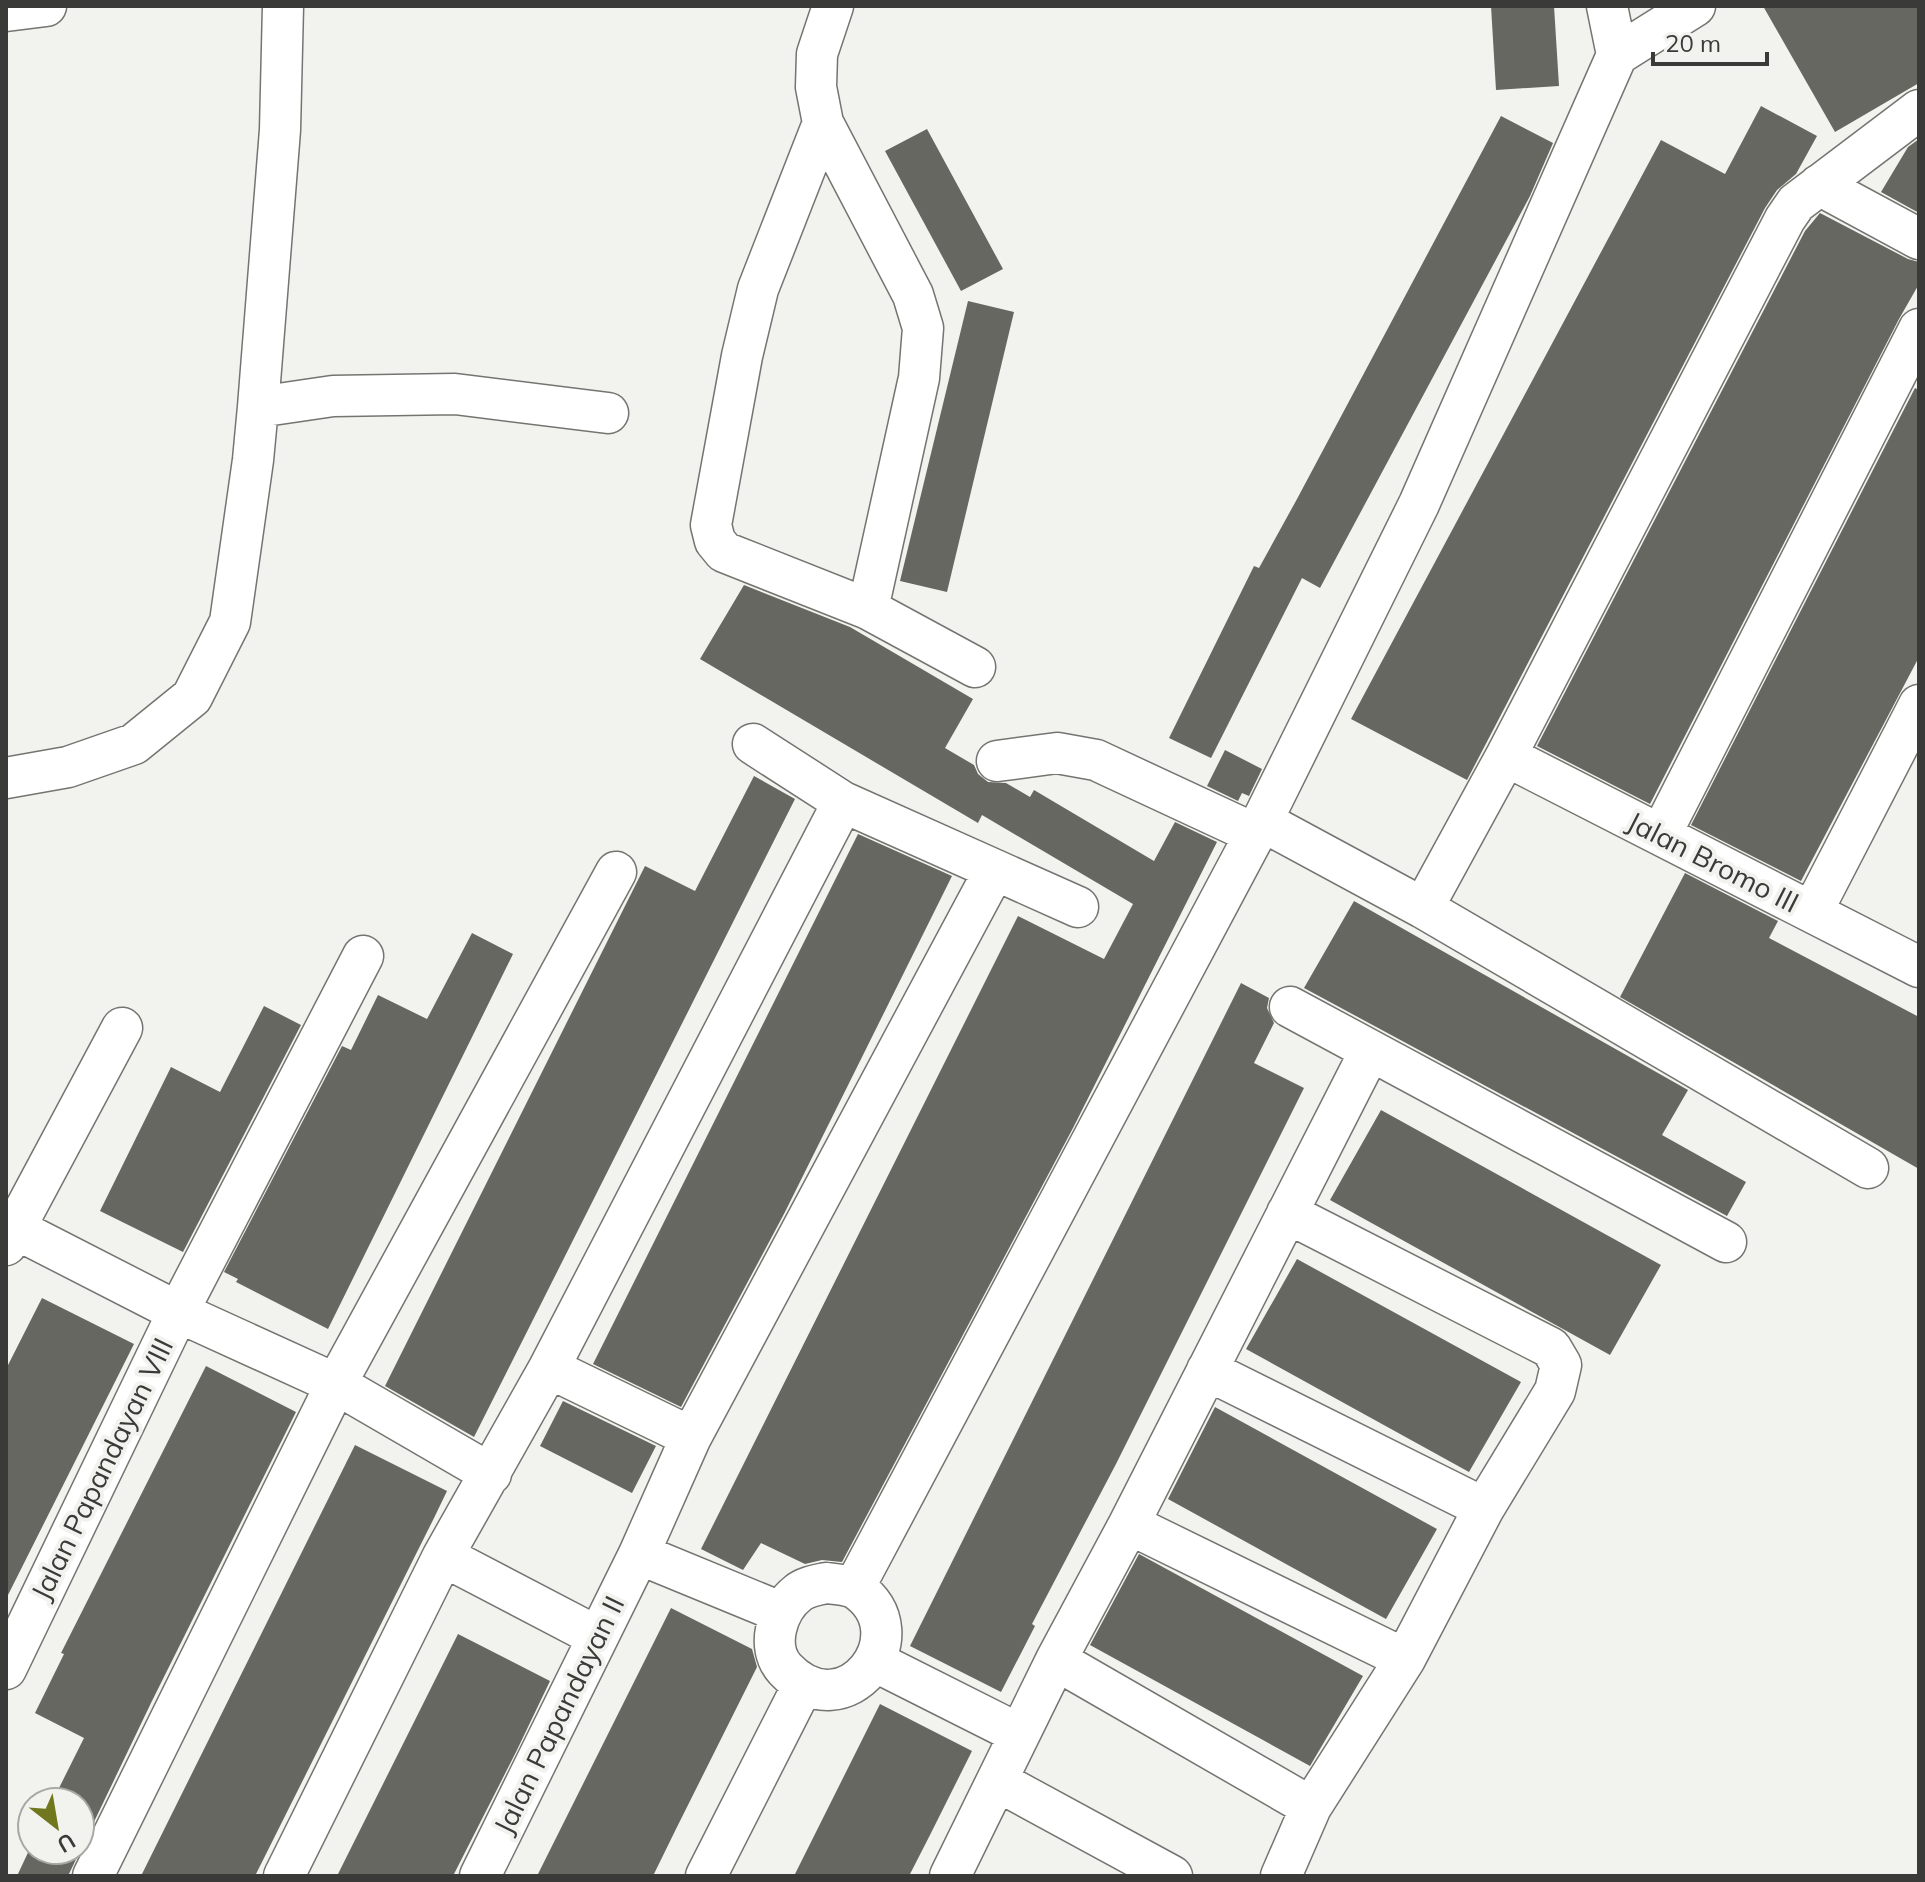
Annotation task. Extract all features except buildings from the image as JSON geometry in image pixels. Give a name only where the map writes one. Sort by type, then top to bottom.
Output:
[{"type":"street","points":[[6,11],[46,6]]},
{"type":"street","points":[[6,778],[68,767],[134,744],[192,697],[230,622],[258,407],[280,130],[283,6]]},
{"type":"street","points":[[833,6],[817,54],[816,87],[823,123],[913,295],[923,328],[919,378],[868,609]]},
{"type":"street","points":[[1607,6],[1617,55]]},
{"type":"street","points":[[854,1588],[1258,828],[1419,504],[1617,55],[1695,6]]},
{"type":"street","points":[[1423,908],[1506,756],[1785,219],[1796,203],[1919,110]]},
{"type":"street","points":[[823,123],[758,289],[742,356],[711,525],[715,541],[724,552],[868,609],[975,667]]},
{"type":"street","points":[[1819,185],[1919,239]]},
{"type":"street","points":[[1661,834],[1919,329]]},
{"type":"street","points":[[258,407],[333,396],[455,394],[608,413]]},
{"type":"street","points":[[1812,912],[1919,705]]},
{"type":"street","points":[[753,744],[843,802],[1078,907]]},
{"type":"street","points":[[997,761],[1040,753],[1085,757],[1258,828],[1423,908],[1868,1168]]},
{"type":"street","name":"Jalan Bromo III","points":[[1506,756],[1919,967]]},
{"type":"street","points":[[284,1876],[443,1556],[549,1368],[843,802]]},
{"type":"street","name":"Jalan Papandayan II","points":[[480,1876],[639,1554],[691,1437],[994,871]]},
{"type":"street","points":[[93,1876],[336,1384],[616,872]]},
{"type":"street","name":"Jalan Papandayan VIII","points":[[6,1669],[178,1312],[363,956]]},
{"type":"street","points":[[1290,1007],[1726,1242]]},
{"type":"street","points":[[122,1028],[10,1237],[336,1384],[491,1474]]},
{"type":"street","points":[[950,1876],[999,1782],[1056,1660],[1129,1524],[1370,1051]]},
{"type":"street","points":[[1281,1876],[1311,1807],[1405,1659],[1484,1508],[1555,1391],[1561,1365],[1551,1348],[1287,1213]]},
{"type":"street","points":[[549,1368],[691,1437]]},
{"type":"street","points":[[1207,1370],[1484,1508]]},
{"type":"street","points":[[1129,1524],[1405,1659]]},
{"type":"street","points":[[639,1554],[780,1612]]},
{"type":"street","points":[[443,1556],[596,1636]]},
{"type":"street","points":[[826,1583],[854,1588],[874,1607],[882,1634],[876,1662],[857,1682],[830,1691],[803,1685],[782,1666],[774,1639],[780,1612],[799,1591],[826,1583]]},
{"type":"street","points":[[1056,1660],[1311,1807]]},
{"type":"street","points":[[876,1662],[1019,1734]]},
{"type":"street","points":[[706,1876],[803,1685]]},
{"type":"street","points":[[999,1782],[1123,1865],[1172,1876]]}]
